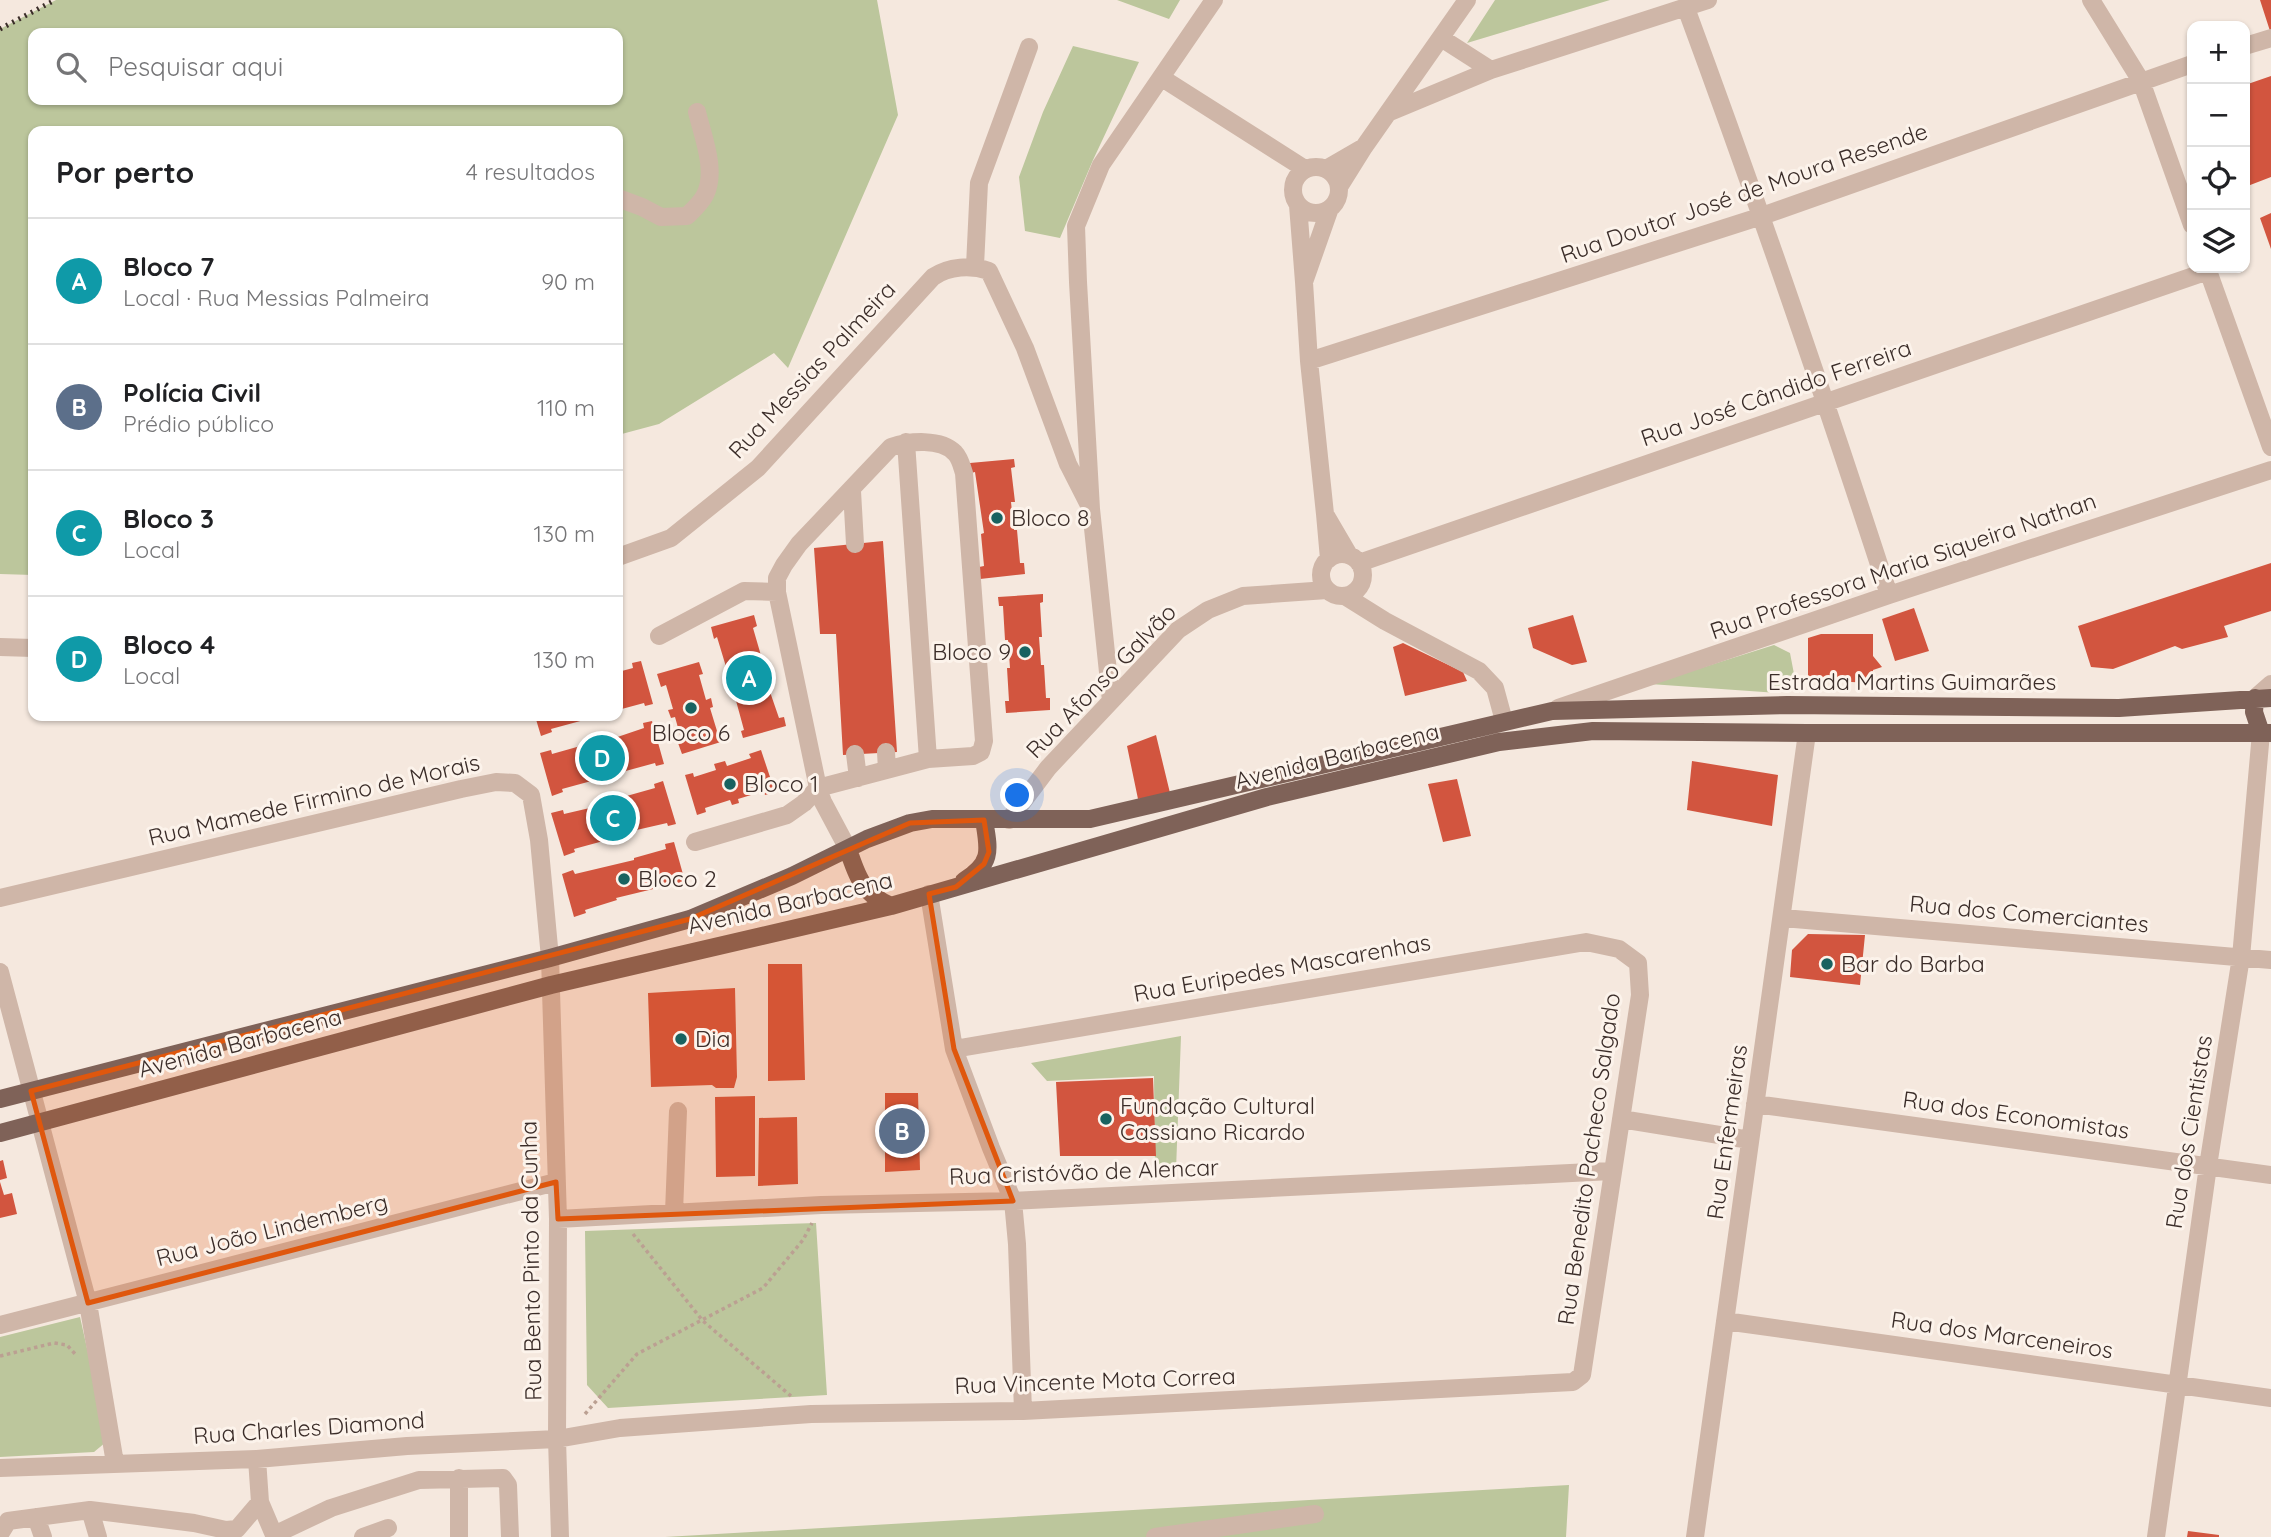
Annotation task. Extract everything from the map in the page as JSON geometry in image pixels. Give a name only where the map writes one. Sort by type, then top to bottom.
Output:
[{"type":"main road","name":"Estrada Martins Guimarães","points":[[1552,711],[1787,705],[2119,708],[2263,698]]},
{"type":"main road","points":[[2263,698],[2253,712],[2266,733]]},
{"type":"main road","name":"Avenida Barbacena","points":[[0,1099],[550,958],[690,919],[792,876],[867,839],[910,823],[932,819],[1090,819],[1552,711]]},
{"type":"main road","name":"Avenida Barbacena","points":[[0,1133],[551,985],[891,906],[1268,797],[1499,742],[1593,731],[1807,733]]},
{"type":"main road","points":[[1807,733],[2266,733]]},
{"type":"main road","points":[[984,820],[989,852]]},
{"type":"main road","points":[[956,887],[984,864],[1009,820]]},
{"type":"main road","points":[[848,849],[862,885],[876,899],[891,906]]},
{"type":"street","points":[[1111,701],[1091,509],[1076,226],[1101,165],[1214,0]]},
{"type":"street","points":[[1339,187],[1337,180],[1326,169],[1305,169],[1295,178],[1294,199],[1310,213],[1324,212],[1330,208],[1335,202],[1339,187],[1364,147],[1467,0]]},
{"type":"street","points":[[1390,112],[1491,69],[1708,0]]},
{"type":"street","points":[[2091,0],[2141,81],[2187,211]]},
{"type":"street","points":[[1686,8],[1826,401],[1889,595]]},
{"type":"street","points":[[1441,38],[1491,69]]},
{"type":"street","points":[[2250,44],[2271,38]]},
{"type":"street","points":[[1029,47],[979,183],[975,266],[989,271],[1025,348],[1068,464],[1091,509]]},
{"type":"street","name":"Rua Doutor José de Moura Resende","points":[[1309,360],[1762,216],[2187,66]]},
{"type":"street","points":[[1162,78],[1305,169]]},
{"type":"street","points":[[623,200],[661,218],[687,216],[699,203],[705,195],[710,174],[697,112]]},
{"type":"street","points":[[1326,169],[1364,147]]},
{"type":"street","points":[[1298,205],[1309,360],[1329,559]]},
{"type":"street","points":[[1304,282],[1330,208]]},
{"type":"street","name":"Rua Messias Palmeira","points":[[623,555],[671,538],[758,468],[933,277],[942,270],[975,266]]},
{"type":"street","name":"Rua José Cândido Ferreira","points":[[1354,559],[1826,401],[2196,273]]},
{"type":"street","points":[[2209,273],[2271,447]]},
{"type":"street","points":[[906,442],[928,760]]},
{"type":"street","points":[[695,842],[787,815],[804,803],[818,788],[858,778],[887,761],[973,756],[981,752],[984,741],[964,473],[958,454],[945,445],[906,442],[891,447],[799,544],[777,578],[777,592],[818,788],[848,849]]},
{"type":"street","name":"Rua Professora Maria Siqueira Nathan","points":[[1552,711],[1889,595],[2271,470]]},
{"type":"street","points":[[852,491],[855,544]]},
{"type":"street","points":[[1325,514],[1362,569],[1362,581],[1356,591],[1345,596]]},
{"type":"street","points":[[1354,559],[1335,555],[1325,563],[1321,576],[1327,590],[1332,594],[1345,596],[1385,621],[1479,671],[1495,688],[1504,721]]},
{"type":"street","name":"Rua Afonso Galvão","points":[[1009,820],[1048,768],[1178,631],[1208,610],[1242,596],[1327,590]]},
{"type":"street","points":[[659,636],[744,591],[777,592]]},
{"type":"street","points":[[0,647],[28,648]]},
{"type":"street","points":[[2263,698],[2271,684]]},
{"type":"street","name":"Rua Enfermeiras","points":[[1695,1537],[1807,733]]},
{"type":"street","name":"Rua dos Cientistas","points":[[2157,1537],[2207,1166],[2241,957],[2266,733]]},
{"type":"street","points":[[855,754],[858,778]]},
{"type":"street","name":"Rua Mamede Firmino de Morais","points":[[0,898],[461,789],[496,782],[515,783],[531,794],[539,840],[551,985]]},
{"type":"street","points":[[929,894],[954,1049],[1013,1200],[1023,1411]]},
{"type":"street","name":"Rua dos Comerciantes","points":[[1783,918],[2271,960]]},
{"type":"street","name":"Rua Euripedes Mascarenhas","points":[[954,1049],[1586,942],[1619,949]]},
{"type":"street","name":"Rua Benedito Pacheco Salgado","points":[[1573,1382],[1582,1375],[1611,1171],[1640,995],[1638,963],[1619,949]]},
{"type":"street","points":[[0,972],[88,1303],[115,1463]]},
{"type":"street","name":"Rua Bento Pinto da Cunha","points":[[551,985],[558,1219],[557,1439],[560,1537]]},
{"type":"street","name":"Rua dos Economistas","points":[[1755,1104],[2271,1175]]},
{"type":"street","points":[[674,1212],[678,1111]]},
{"type":"street","points":[[1621,1119],[1750,1140]]},
{"type":"street","name":"Rua Cristóvão de Alencar","points":[[558,1219],[1611,1171]]},
{"type":"street","name":"Rua João Lindemberg","points":[[0,1325],[556,1182]]},
{"type":"street","name":"Rua dos Marceneiros","points":[[1726,1321],[2271,1398]]},
{"type":"street","name":"Rua Vincente Mota Correa","points":[[620,1428],[811,1414],[1023,1411],[1573,1382]]},
{"type":"street","name":"Rua Charles Diamond","points":[[0,1468],[257,1459],[407,1446],[557,1439],[620,1428]]},
{"type":"street","points":[[257,1459],[260,1502],[274,1536],[331,1508],[419,1480],[503,1478],[508,1485],[510,1537]]},
{"type":"street","points":[[459,1478],[459,1537]]},
{"type":"street","points":[[0,1534],[8,1521],[89,1510],[194,1523],[226,1530],[237,1529],[260,1502]]},
{"type":"street","points":[[89,1510],[98,1537]]},
{"type":"street","points":[[1155,1537],[1315,1514]]},
{"type":"street","points":[[36,1517],[43,1537]]},
{"type":"street","points":[[363,1537],[388,1528]]},
{"type":"path","points":[[557,1439],[588,1411],[637,1354],[763,1288],[803,1240],[821,1205]]},
{"type":"path","points":[[618,1215],[703,1321],[811,1414]]},
{"type":"path","points":[[0,1356],[54,1343],[67,1345],[76,1354],[79,1366]]},
{"type":"highlighted area","points":[[984,820],[989,852],[984,864],[956,887],[929,894],[954,1049],[1013,1201],[558,1219],[556,1182],[88,1303],[31,1091],[690,919],[910,823]]},
{"type":"green space","points":[[56,0],[877,0],[898,115],[788,368],[774,353],[659,424],[623,434],[623,126],[28,126],[28,575],[0,574],[0,29]]},
{"type":"green space","points":[[1117,0],[1180,0],[1169,19]]},
{"type":"green space","points":[[1495,0],[1610,0],[1467,43]]},
{"type":"green space","points":[[1073,46],[1139,62],[1060,238],[1025,231],[1019,177],[1043,112]]},
{"type":"green space","points":[[1774,645],[1790,653],[1794,674],[1778,693],[1650,684]]},
{"type":"green space","points":[[1181,1036],[1176,1170],[1155,1172],[1154,1076],[1047,1081],[1031,1063]]},
{"type":"green space","points":[[816,1223],[827,1395],[608,1408],[587,1385],[585,1231]]},
{"type":"green space","points":[[80,1317],[106,1442],[94,1452],[0,1457],[0,1337]]},
{"type":"green space","points":[[1569,1485],[1566,1537],[665,1537]]},
{"type":"building","points":[[2260,0],[2271,0],[2271,31],[2270,31]]},
{"type":"building","points":[[2271,76],[2271,177],[2250,185],[2250,84]]},
{"type":"building","points":[[2271,213],[2271,249],[2260,218]]},
{"type":"building","name":"Bloco 8","points":[[1014,459],[1015,467],[1011,468],[1015,502],[1011,502],[1020,563],[1024,563],[1025,574],[980,579],[979,567],[984,566],[981,534],[984,533],[975,472],[971,473],[970,463]]},
{"type":"building","points":[[883,541],[897,752],[843,755],[836,634],[820,634],[814,548]]},
{"type":"building","points":[[2271,563],[2271,611],[2224,626],[2228,637],[2182,649],[2175,646],[2113,669],[2091,667],[2078,626]]},
{"type":"building","name":"Bloco 9","points":[[1043,594],[1043,602],[1040,603],[1042,637],[1039,637],[1041,665],[1044,665],[1046,698],[1050,698],[1050,710],[1006,713],[1005,701],[1009,701],[1007,668],[1010,668],[1003,606],[999,606],[998,597]]},
{"type":"building","points":[[1914,608],[1929,651],[1895,661],[1882,619]]},
{"type":"building","points":[[754,615],[757,626],[753,628],[762,659],[759,660],[779,718],[784,717],[786,726],[743,738],[741,731],[744,730],[730,669],[727,670],[717,637],[714,639],[711,627]]},
{"type":"building","points":[[1573,615],[1587,662],[1572,665],[1533,648],[1528,628]]},
{"type":"building","points":[[1821,634],[1873,634],[1873,656],[1882,667],[1873,670],[1873,683],[1808,680],[1808,638]]},
{"type":"building","points":[[1403,643],[1463,672],[1467,681],[1405,696],[1393,647]]},
{"type":"building","points":[[641,661],[653,704],[645,706],[644,703],[623,709],[623,671],[633,668],[632,663]]},
{"type":"building","name":"Bloco 6","points":[[699,662],[703,674],[699,675],[706,700],[711,698],[713,707],[710,708],[717,731],[721,730],[724,741],[682,754],[678,743],[682,742],[675,717],[671,718],[668,710],[673,709],[666,685],[661,687],[657,674]]},
{"type":"building","points":[[536,721],[580,721],[551,729],[552,732],[541,736]]},
{"type":"building","points":[[652,721],[664,764],[656,766],[655,763],[622,772],[621,769],[562,789],[563,792],[552,796],[540,753],[551,750],[552,754],[584,745],[585,748],[644,728],[643,723]]},
{"type":"building","points":[[1156,735],[1170,793],[1138,799],[1127,746]]},
{"type":"building","name":"Bloco 1","points":[[761,750],[775,792],[765,795],[764,791],[738,799],[739,803],[732,805],[730,800],[705,808],[706,812],[697,815],[685,775],[693,773],[694,777],[716,770],[714,764],[725,761],[727,766],[751,758],[749,754]]},
{"type":"building","points":[[1692,761],[1778,775],[1772,826],[1687,810]]},
{"type":"building","points":[[1457,779],[1471,836],[1443,842],[1428,784]]},
{"type":"building","points":[[663,781],[676,824],[668,826],[667,823],[606,837],[607,840],[574,849],[575,852],[564,856],[551,813],[563,810],[564,814],[624,800],[623,797],[655,788],[654,784]]},
{"type":"building","name":"Bloco 2","points":[[674,842],[686,885],[678,887],[678,883],[616,898],[617,900],[585,910],[586,913],[574,917],[562,874],[573,870],[575,874],[634,860],[666,849],[665,844]]},
{"type":"building","name":"Bar do Barba","points":[[1808,934],[1865,935],[1860,985],[1790,977],[1792,950]]},
{"type":"building","points":[[768,964],[802,964],[805,1080],[768,1081]]},
{"type":"building","name":"Dia","points":[[735,988],[737,1077],[734,1088],[716,1088],[712,1085],[651,1087],[648,993]]},
{"type":"building","name":"Fundação Cultural Cassiano Ricardo","points":[[1153,1078],[1156,1156],[1060,1156],[1056,1082]]},
{"type":"building","points":[[885,1093],[918,1093],[920,1170],[885,1172]]},
{"type":"building","points":[[755,1096],[755,1176],[716,1177],[715,1097]]},
{"type":"building","points":[[797,1117],[798,1184],[758,1186],[759,1118]]},
{"type":"building","points":[[3,1160],[7,1178],[0,1180],[0,1161]]},
{"type":"building","points":[[0,1182],[4,1195],[12,1193],[17,1214],[0,1218]]},
{"type":"building","points":[[2188,1531],[2219,1535],[2219,1537],[2187,1537]]},
{"type":"railway","points":[[0,29],[55,0]]},
{"type":"place","name":"Bloco 8","points":[[997,518]]},
{"type":"place","name":"Bloco 9","points":[[1025,652]]},
{"type":"place","name":"Bloco 7","points":[[749,678]]},
{"type":"place","name":"Bloco 6","points":[[691,708]]},
{"type":"place","name":"Bloco 4","points":[[602,758]]},
{"type":"place","name":"Bloco 1","points":[[730,784]]},
{"type":"place","name":"Bloco 3","points":[[613,818]]},
{"type":"place","name":"Bloco 2","points":[[624,879]]},
{"type":"place","name":"Bar do Barba","points":[[1827,964]]},
{"type":"place","name":"Dia","points":[[681,1039]]},
{"type":"place","name":"Fundação Cultural Cassiano Ricardo","points":[[1106,1119]]},
{"type":"place","name":"Polícia Civil","points":[[902,1131]]}]
